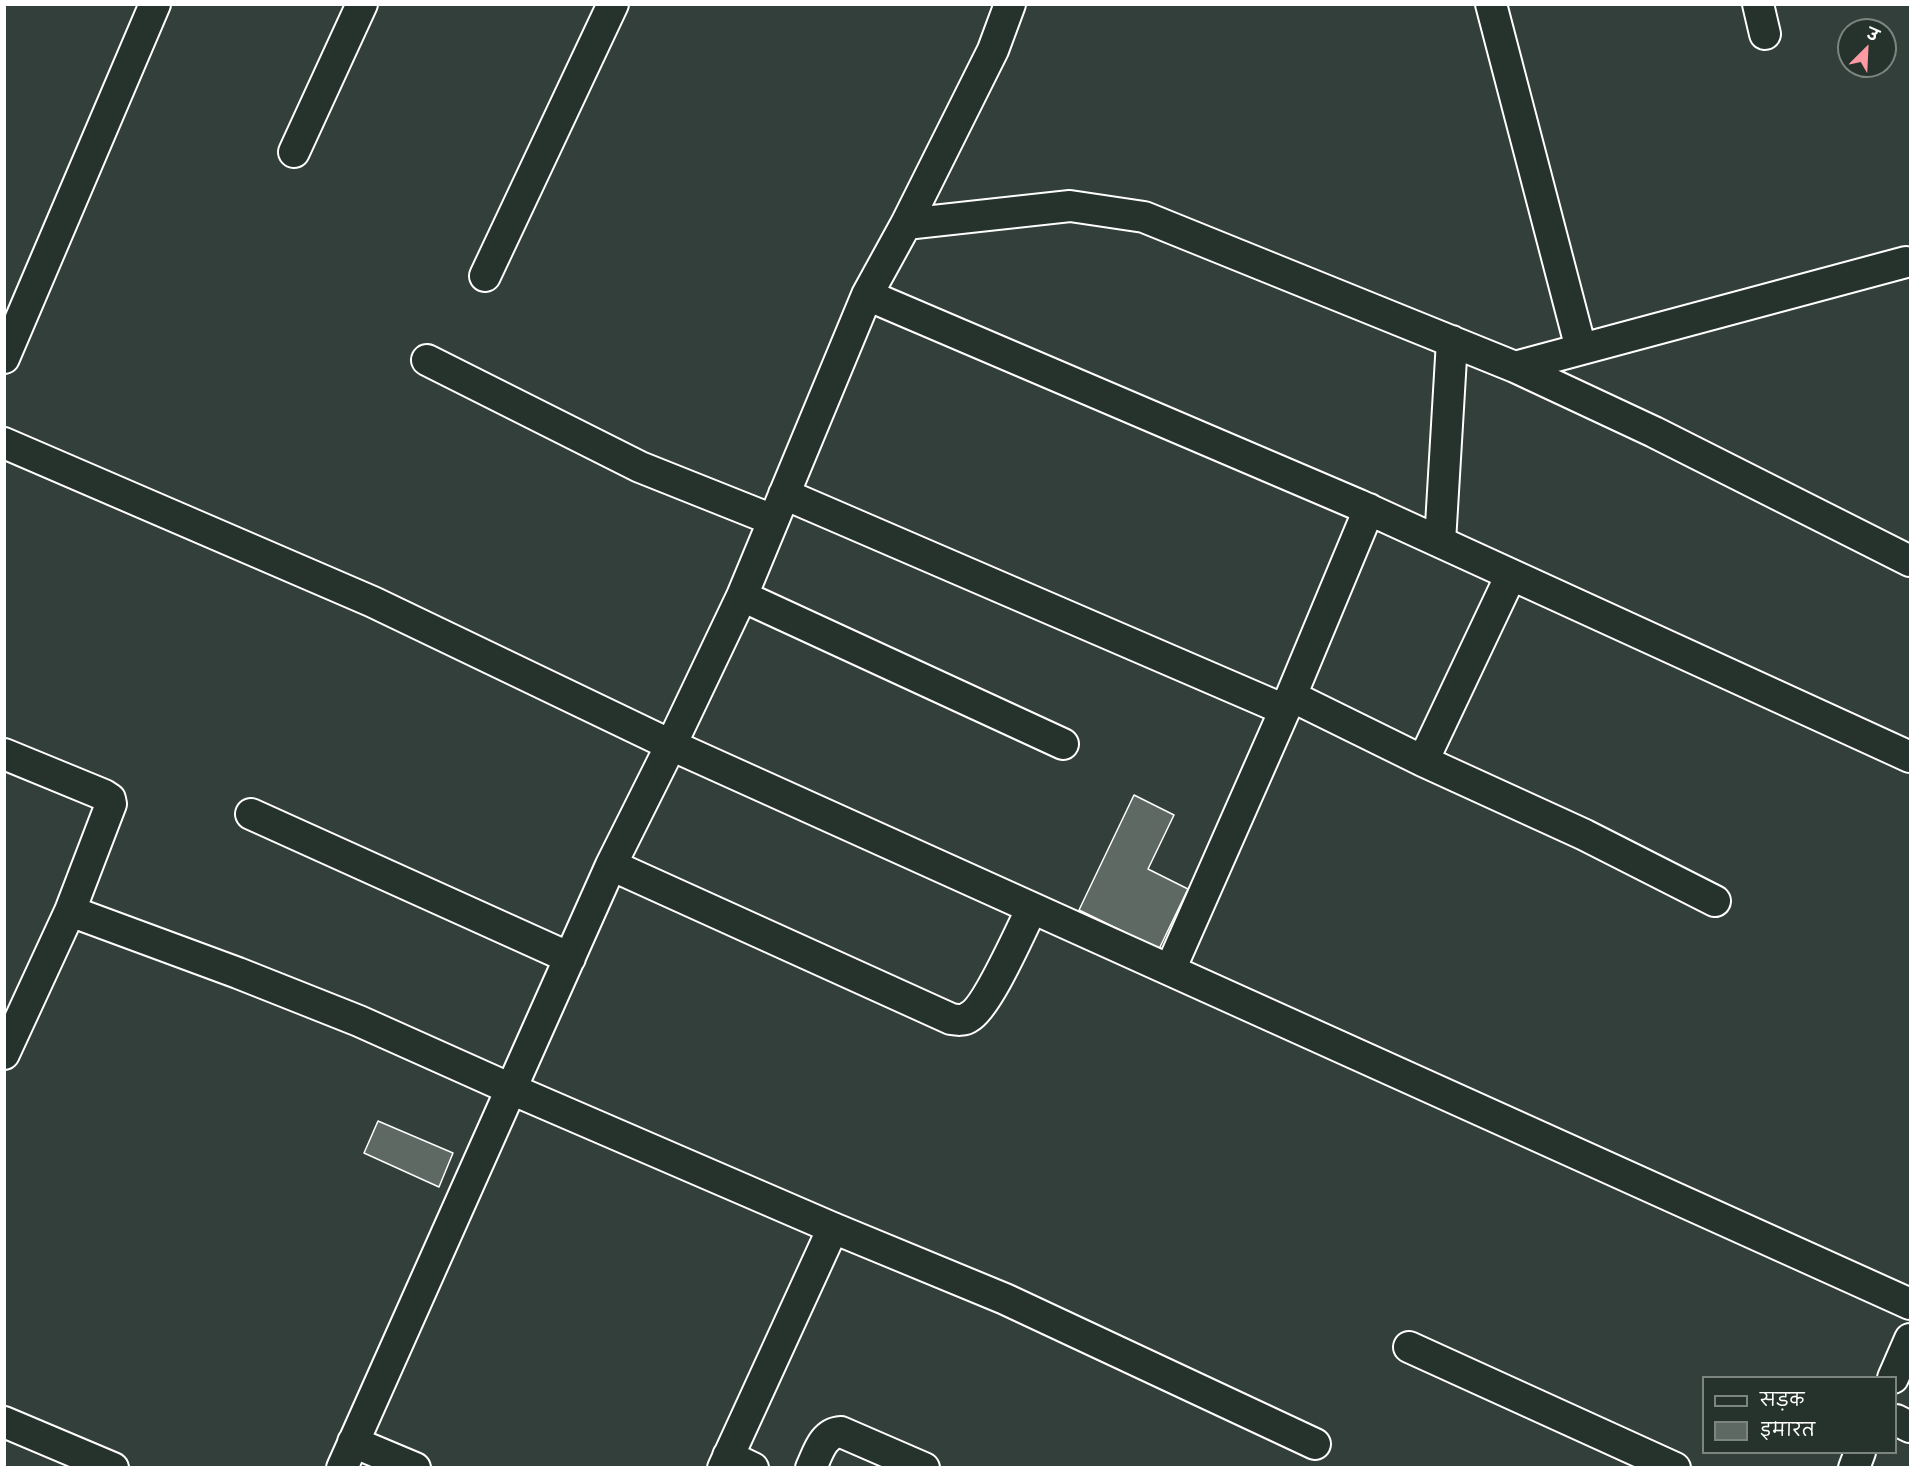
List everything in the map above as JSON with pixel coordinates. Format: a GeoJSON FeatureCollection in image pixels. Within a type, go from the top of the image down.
{"type":"FeatureCollection","features":[{"type":"Feature","properties":{"kind":"street"},"geometry":{"type":"LineString","coordinates":[[4,358],[155,4]]}},
{"type":"Feature","properties":{"kind":"street"},"geometry":{"type":"LineString","coordinates":[[294,152],[362,4]]}},
{"type":"Feature","properties":{"kind":"street"},"geometry":{"type":"LineString","coordinates":[[485,276],[613,4]]}},
{"type":"Feature","properties":{"kind":"street"},"geometry":{"type":"LineString","coordinates":[[416,1467],[347,1455],[611,865],[742,596],[867,295],[906,225],[993,50],[1010,4]]}},
{"type":"Feature","properties":{"kind":"street"},"geometry":{"type":"LineString","coordinates":[[1491,4],[1581,349]]}},
{"type":"Feature","properties":{"kind":"street"},"geometry":{"type":"LineString","coordinates":[[1758,4],[1766,34]]}},
{"type":"Feature","properties":{"kind":"street"},"geometry":{"type":"LineString","coordinates":[[906,225],[1070,206],[1144,217],[1515,367],[1654,432],[1911,561]]}},
{"type":"Feature","properties":{"kind":"street"},"geometry":{"type":"LineString","coordinates":[[1515,367],[1906,262]]}},
{"type":"Feature","properties":{"kind":"street"},"geometry":{"type":"LineString","coordinates":[[867,295],[1369,509],[1911,756]]}},
{"type":"Feature","properties":{"kind":"street"},"geometry":{"type":"LineString","coordinates":[[1440,542],[1452,341]]}},
{"type":"Feature","properties":{"kind":"street"},"geometry":{"type":"LineString","coordinates":[[428,360],[640,467],[778,507],[1288,703],[1423,760],[1585,835],[1715,901]]}},
{"type":"Feature","properties":{"kind":"street"},"geometry":{"type":"LineString","coordinates":[[4,443],[373,602],[671,745],[1911,1304]]}},
{"type":"Feature","properties":{"kind":"street"},"geometry":{"type":"LineString","coordinates":[[1170,970],[1288,703],[1369,509]]}},
{"type":"Feature","properties":{"kind":"street"},"geometry":{"type":"LineString","coordinates":[[1423,760],[1511,575]]}},
{"type":"Feature","properties":{"kind":"street"},"geometry":{"type":"LineString","coordinates":[[742,596],[1063,744]]}},
{"type":"Feature","properties":{"kind":"street"},"geometry":{"type":"LineString","coordinates":[[4,754],[104,795],[111,802],[70,911],[7,1040]]}},
{"type":"Feature","properties":{"kind":"street"},"geometry":{"type":"LineString","coordinates":[[251,814],[570,958]]}},
{"type":"Feature","properties":{"kind":"street"},"geometry":{"type":"LineString","coordinates":[[611,865],[951,1019],[969,1018],[984,1002],[1032,908]]}},
{"type":"Feature","properties":{"kind":"street"},"geometry":{"type":"LineString","coordinates":[[70,911],[238,973],[348,1017],[832,1228],[1005,1299],[1315,1444]]}},
{"type":"Feature","properties":{"kind":"street"},"geometry":{"type":"LineString","coordinates":[[735,1464],[832,1228]]}},
{"type":"Feature","properties":{"kind":"street"},"geometry":{"type":"LineString","coordinates":[[1893,1376],[1911,1339]]}},
{"type":"Feature","properties":{"kind":"street"},"geometry":{"type":"LineString","coordinates":[[1409,1347],[1675,1467]]}},
{"type":"Feature","properties":{"kind":"street"},"geometry":{"type":"LineString","coordinates":[[1897,1420],[1911,1427]]}},
{"type":"Feature","properties":{"kind":"street"},"geometry":{"type":"LineString","coordinates":[[4,1422],[113,1467]]}},
{"type":"Feature","properties":{"kind":"street"},"geometry":{"type":"LineString","coordinates":[[811,1467],[828,1436],[834,1432],[842,1432],[924,1467]]}},
{"type":"Feature","properties":{"kind":"building"},"geometry":{"type":"Polygon","coordinates":[[[1134,795],[1174,815],[1148,869],[1188,889],[1159,949],[1079,910],[1134,795]]]}},
{"type":"Feature","properties":{"kind":"building"},"geometry":{"type":"Polygon","coordinates":[[[378,1121],[453,1153],[439,1187],[364,1153],[378,1121]]]}}]}
